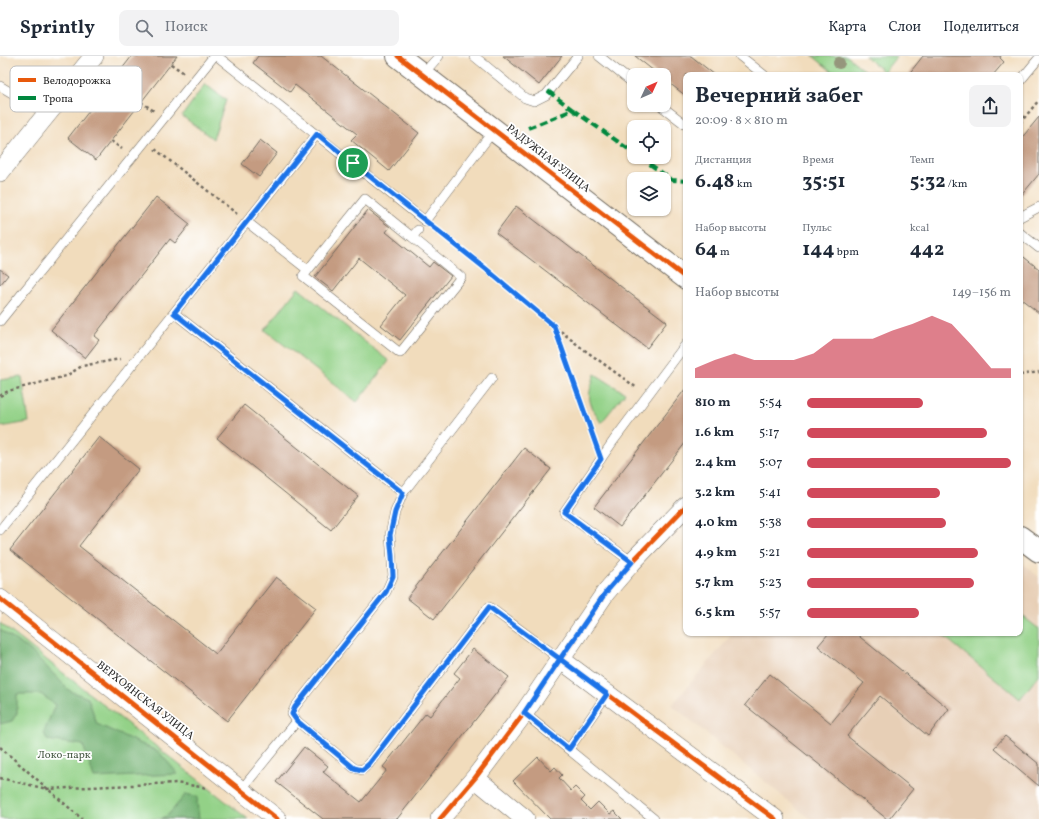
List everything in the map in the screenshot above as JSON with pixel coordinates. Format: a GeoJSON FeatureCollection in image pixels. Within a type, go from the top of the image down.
{"type":"FeatureCollection","features":[{"type":"Feature","properties":{"kind":"street"},"geometry":{"type":"LineString","coordinates":[[86,66],[94,56]]}},
{"type":"Feature","properties":{"kind":"street","name":"РАДУЖНАЯ УЛИЦА"},"geometry":{"type":"LineString","coordinates":[[398,56],[683,276]]}},
{"type":"Feature","properties":{"kind":"street"},"geometry":{"type":"LineString","coordinates":[[0,172],[47,114]]}},
{"type":"Feature","properties":{"kind":"street"},"geometry":{"type":"LineString","coordinates":[[440,819],[475,778],[524,713],[606,592],[632,562],[683,509]]}},
{"type":"Feature","properties":{"kind":"street"},"geometry":{"type":"LineString","coordinates":[[1023,538],[1039,551]]}},
{"type":"Feature","properties":{"kind":"street","name":"ВЕРХОЯНСКАЯ УЛИЦА"},"geometry":{"type":"LineString","coordinates":[[0,599],[277,819]]}},
{"type":"Feature","properties":{"kind":"street"},"geometry":{"type":"LineString","coordinates":[[560,659],[775,819]]}},
{"type":"Feature","properties":{"kind":"street"},"geometry":{"type":"LineString","coordinates":[[475,778],[525,819]]}},
{"type":"Feature","properties":{"kind":"lane"},"geometry":{"type":"LineString","coordinates":[[0,321],[215,56],[317,134],[425,221],[494,130]]}},
{"type":"Feature","properties":{"kind":"lane"},"geometry":{"type":"LineString","coordinates":[[422,75],[439,56]]}},
{"type":"Feature","properties":{"kind":"lane"},"geometry":{"type":"LineString","coordinates":[[474,56],[525,98],[534,101],[546,94],[578,56]]}},
{"type":"Feature","properties":{"kind":"lane"},"geometry":{"type":"LineString","coordinates":[[599,56],[627,78]]}},
{"type":"Feature","properties":{"kind":"lane"},"geometry":{"type":"LineString","coordinates":[[740,56],[760,72]]}},
{"type":"Feature","properties":{"kind":"lane"},"geometry":{"type":"LineString","coordinates":[[1023,77],[1039,58]]}},
{"type":"Feature","properties":{"kind":"lane"},"geometry":{"type":"LineString","coordinates":[[0,86],[10,92]]}},
{"type":"Feature","properties":{"kind":"lane"},"geometry":{"type":"LineString","coordinates":[[669,112],[683,124]]}},
{"type":"Feature","properties":{"kind":"lane"},"geometry":{"type":"LineString","coordinates":[[0,530],[317,134]]}},
{"type":"Feature","properties":{"kind":"lane"},"geometry":{"type":"LineString","coordinates":[[365,199],[415,233],[461,277],[400,353],[303,276],[308,270],[365,199]]}},
{"type":"Feature","properties":{"kind":"lane"},"geometry":{"type":"LineString","coordinates":[[1023,215],[1039,207]]}},
{"type":"Feature","properties":{"kind":"lane"},"geometry":{"type":"LineString","coordinates":[[247,222],[308,270]]}},
{"type":"Feature","properties":{"kind":"lane"},"geometry":{"type":"LineString","coordinates":[[1023,235],[1039,248]]}},
{"type":"Feature","properties":{"kind":"lane"},"geometry":{"type":"LineString","coordinates":[[174,313],[403,493]]}},
{"type":"Feature","properties":{"kind":"lane"},"geometry":{"type":"LineString","coordinates":[[632,562],[564,512],[683,348]]}},
{"type":"Feature","properties":{"kind":"lane"},"geometry":{"type":"LineString","coordinates":[[492,378],[403,493],[395,512],[390,535],[393,576],[386,592],[295,707],[292,714],[297,721],[354,768],[362,770],[369,764],[489,607],[560,659]]}},
{"type":"Feature","properties":{"kind":"lane"},"geometry":{"type":"LineString","coordinates":[[569,749],[607,694]]}},
{"type":"Feature","properties":{"kind":"lane"},"geometry":{"type":"LineString","coordinates":[[524,713],[654,819]]}},
{"type":"Feature","properties":{"kind":"lane"},"geometry":{"type":"LineString","coordinates":[[241,790],[297,721]]}},
{"type":"Feature","properties":{"kind":"path"},"geometry":{"type":"LineString","coordinates":[[1023,119],[1039,100]]}},
{"type":"Feature","properties":{"kind":"path"},"geometry":{"type":"LineString","coordinates":[[146,141],[247,222]]}},
{"type":"Feature","properties":{"kind":"path"},"geometry":{"type":"LineString","coordinates":[[425,221],[579,346],[647,396]]}},
{"type":"Feature","properties":{"kind":"path"},"geometry":{"type":"LineString","coordinates":[[554,326],[601,459]]}},
{"type":"Feature","properties":{"kind":"path"},"geometry":{"type":"LineString","coordinates":[[0,396],[8,391],[66,376],[82,366],[142,354]]}},
{"type":"Feature","properties":{"kind":"path"},"geometry":{"type":"LineString","coordinates":[[1023,375],[1039,372]]}},
{"type":"Feature","properties":{"kind":"path"},"geometry":{"type":"LineString","coordinates":[[0,748],[82,819]]}},
{"type":"Feature","properties":{"kind":"path"},"geometry":{"type":"LineString","coordinates":[[0,778],[47,789],[176,782],[214,790]]}},
{"type":"Feature","properties":{"kind":"shaded area"},"geometry":{"type":"Polygon","coordinates":[[[1023,564],[1039,577],[1039,819],[810,819],[672,705],[730,636],[1023,636],[1023,564]]]}},
{"type":"Feature","properties":{"kind":"green space"},"geometry":{"type":"Polygon","coordinates":[[[813,56],[847,56],[866,72],[832,72],[813,56]]]}},
{"type":"Feature","properties":{"kind":"green space"},"geometry":{"type":"Polygon","coordinates":[[[865,56],[897,56],[884,72],[865,56]]]}},
{"type":"Feature","properties":{"kind":"green space"},"geometry":{"type":"Polygon","coordinates":[[[205,84],[226,100],[213,139],[182,116],[205,84]]]}},
{"type":"Feature","properties":{"kind":"green space"},"geometry":{"type":"Polygon","coordinates":[[[298,288],[389,361],[357,402],[265,330],[298,288]]]}},
{"type":"Feature","properties":{"kind":"green space"},"geometry":{"type":"Polygon","coordinates":[[[595,374],[625,393],[601,423],[590,400],[590,389],[595,374]]]}},
{"type":"Feature","properties":{"kind":"green space"},"geometry":{"type":"Polygon","coordinates":[[[22,377],[29,422],[0,427],[0,380],[22,377]]]}},
{"type":"Feature","properties":{"kind":"green space"},"geometry":{"type":"Polygon","coordinates":[[[1023,616],[1039,629],[1039,675],[1020,699],[944,636],[1023,636],[1023,616]]]}},
{"type":"Feature","properties":{"kind":"green space","name":"Локо-парк"},"geometry":{"type":"Polygon","coordinates":[[[0,623],[248,819],[0,819],[0,623]]]}},
{"type":"Feature","properties":{"kind":"green space"},"geometry":{"type":"Polygon","coordinates":[[[0,630],[31,651],[70,691],[88,698],[97,724],[159,752],[178,774],[94,778],[83,745],[47,740],[44,732],[55,705],[41,694],[17,694],[17,713],[12,721],[0,724],[0,630]]]}},
{"type":"Feature","properties":{"kind":"green space"},"geometry":{"type":"Polygon","coordinates":[[[186,794],[198,797],[197,802],[199,819],[161,819],[169,814],[186,794]]]}},
{"type":"Feature","properties":{"kind":"building"},"geometry":{"type":"Polygon","coordinates":[[[132,56],[177,56],[142,101],[142,66],[124,66],[132,56]]]}},
{"type":"Feature","properties":{"kind":"building"},"geometry":{"type":"Polygon","coordinates":[[[258,56],[321,56],[419,133],[389,171],[351,140],[357,134],[295,85],[290,92],[253,63],[258,56]]]}},
{"type":"Feature","properties":{"kind":"building"},"geometry":{"type":"Polygon","coordinates":[[[503,56],[562,56],[539,85],[503,56]]]}},
{"type":"Feature","properties":{"kind":"building"},"geometry":{"type":"Polygon","coordinates":[[[635,56],[691,56],[711,72],[683,72],[683,94],[671,84],[671,68],[650,68],[635,56]]]}},
{"type":"Feature","properties":{"kind":"building"},"geometry":{"type":"Polygon","coordinates":[[[923,56],[1001,56],[1000,58],[1004,62],[996,72],[910,72],[923,56]]]}},
{"type":"Feature","properties":{"kind":"building"},"geometry":{"type":"Polygon","coordinates":[[[88,112],[133,112],[96,160],[68,138],[88,112]]]}},
{"type":"Feature","properties":{"kind":"building"},"geometry":{"type":"Polygon","coordinates":[[[1039,117],[1039,174],[1023,193],[1023,136],[1039,117]]]}},
{"type":"Feature","properties":{"kind":"building"},"geometry":{"type":"Polygon","coordinates":[[[260,140],[277,153],[259,177],[242,164],[260,140]]]}},
{"type":"Feature","properties":{"kind":"building"},"geometry":{"type":"Polygon","coordinates":[[[156,197],[190,224],[175,243],[170,239],[94,336],[99,340],[85,358],[51,330],[156,197]]]}},
{"type":"Feature","properties":{"kind":"building"},"geometry":{"type":"Polygon","coordinates":[[[516,206],[667,322],[647,348],[496,233],[516,206]]]}},
{"type":"Feature","properties":{"kind":"building"},"geometry":{"type":"Polygon","coordinates":[[[368,210],[390,227],[386,232],[429,267],[433,262],[451,276],[400,340],[381,325],[405,295],[359,258],[333,291],[315,277],[368,210]]]}},
{"type":"Feature","properties":{"kind":"building"},"geometry":{"type":"Polygon","coordinates":[[[1023,256],[1039,269],[1039,313],[1023,300],[1023,256]]]}},
{"type":"Feature","properties":{"kind":"building"},"geometry":{"type":"Polygon","coordinates":[[[0,269],[8,275],[0,285],[0,269]]]}},
{"type":"Feature","properties":{"kind":"building"},"geometry":{"type":"Polygon","coordinates":[[[683,392],[683,446],[620,527],[594,507],[683,392]]]}},
{"type":"Feature","properties":{"kind":"building"},"geometry":{"type":"Polygon","coordinates":[[[244,405],[358,496],[331,530],[217,438],[244,405]]]}},
{"type":"Feature","properties":{"kind":"building"},"geometry":{"type":"Polygon","coordinates":[[[99,437],[139,469],[79,546],[216,654],[276,577],[316,608],[227,721],[10,550],[99,437]]]}},
{"type":"Feature","properties":{"kind":"building"},"geometry":{"type":"Polygon","coordinates":[[[524,448],[551,469],[434,619],[407,598],[524,448]]]}},
{"type":"Feature","properties":{"kind":"building"},"geometry":{"type":"Polygon","coordinates":[[[826,636],[859,636],[949,709],[928,736],[880,696],[847,736],[913,789],[889,819],[887,819],[745,705],[770,674],[831,723],[864,683],[818,646],[826,636]]]}},
{"type":"Feature","properties":{"kind":"building"},"geometry":{"type":"Polygon","coordinates":[[[473,649],[509,677],[397,819],[323,819],[276,782],[304,747],[328,766],[323,772],[361,802],[387,770],[383,767],[426,713],[430,716],[460,678],[454,673],[473,649]]]}},
{"type":"Feature","properties":{"kind":"building"},"geometry":{"type":"Polygon","coordinates":[[[1005,736],[1039,764],[1039,786],[994,748],[1005,736]]]}},
{"type":"Feature","properties":{"kind":"building"},"geometry":{"type":"Polygon","coordinates":[[[538,757],[551,771],[555,767],[562,775],[559,778],[571,791],[575,787],[585,797],[581,801],[590,810],[598,802],[610,814],[614,811],[622,819],[550,819],[513,781],[538,757]]]}},
{"type":"Feature","properties":{"kind":"marked path"},"geometry":{"type":"LineString","coordinates":[[548,91],[573,110]]}},
{"type":"Feature","properties":{"kind":"marked path"},"geometry":{"type":"LineString","coordinates":[[528,128],[573,110],[627,148]]}},
{"type":"Feature","properties":{"kind":"marked path"},"geometry":{"type":"LineString","coordinates":[[650,164],[672,180],[683,181]]}},
{"type":"Feature","properties":{"kind":"cycle path"},"geometry":{"type":"LineString","coordinates":[[398,56],[683,276]]}},
{"type":"Feature","properties":{"kind":"cycle path"},"geometry":{"type":"LineString","coordinates":[[440,819],[475,778],[524,713],[606,592],[632,562],[683,509]]}},
{"type":"Feature","properties":{"kind":"cycle path"},"geometry":{"type":"LineString","coordinates":[[0,599],[277,819]]}},
{"type":"Feature","properties":{"kind":"cycle path"},"geometry":{"type":"LineString","coordinates":[[560,659],[775,819]]}},
{"type":"Feature","properties":{"kind":"route"},"geometry":{"type":"LineString","coordinates":[[353,163],[317,134],[174,313],[403,493],[395,512],[390,535],[393,576],[386,592],[295,707],[292,714],[297,721],[354,768],[362,770],[369,764],[489,607],[560,659],[524,713],[569,749],[607,694],[560,659],[606,592],[632,562],[564,512],[601,459],[554,326],[486,269],[353,163]]}}]}
